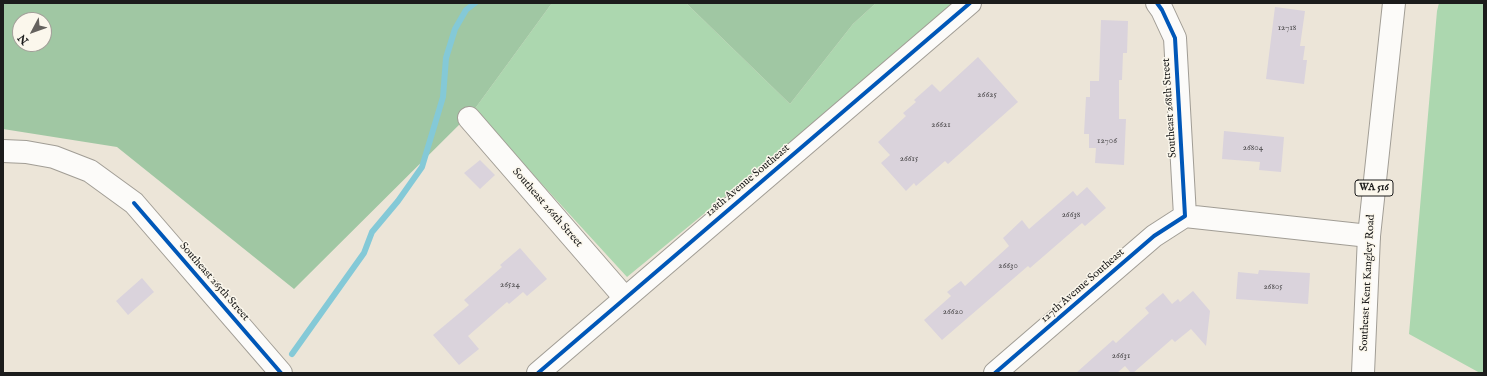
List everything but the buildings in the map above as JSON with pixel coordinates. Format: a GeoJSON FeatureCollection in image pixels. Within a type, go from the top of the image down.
{"type":"FeatureCollection","features":[{"type":"Feature","properties":{"kind":"street","name":"128th Avenue Southeast"},"geometry":{"type":"LineString","coordinates":[[538,373],[970,3]]}},
{"type":"Feature","properties":{"kind":"street","name":"Southeast 268th Street"},"geometry":{"type":"LineString","coordinates":[[1157,3],[1162,10],[1174,38],[1185,216]]}},
{"type":"Feature","properties":{"kind":"street","name":"Southeast Kent Kangley Road"},"geometry":{"type":"LineString","coordinates":[[1364,373],[1369,236],[1394,3]]}},
{"type":"Feature","properties":{"kind":"street","name":"Southeast 266th Street"},"geometry":{"type":"LineString","coordinates":[[469,118],[625,298]]}},
{"type":"Feature","properties":{"kind":"street","name":"Southeast 265th Street"},"geometry":{"type":"LineString","coordinates":[[3,151],[26,152],[54,157],[90,171],[134,203],[281,373]]}},
{"type":"Feature","properties":{"kind":"street"},"geometry":{"type":"LineString","coordinates":[[1185,216],[1369,236]]}},
{"type":"Feature","properties":{"kind":"street","name":"127th Avenue Southeast"},"geometry":{"type":"LineString","coordinates":[[995,373],[1154,236],[1185,216]]}},
{"type":"Feature","properties":{"kind":"green space"},"geometry":{"type":"Polygon","coordinates":[[[3,3],[552,3],[474,110],[294,289],[117,147],[3,129],[3,3]]]}},
{"type":"Feature","properties":{"kind":"green space"},"geometry":{"type":"Polygon","coordinates":[[[552,3],[686,3],[790,104],[853,24],[876,3],[953,3],[812,125],[627,277],[474,110],[552,3]]]}},
{"type":"Feature","properties":{"kind":"green space"},"geometry":{"type":"Polygon","coordinates":[[[686,3],[876,3],[853,24],[790,104],[686,3]]]}},
{"type":"Feature","properties":{"kind":"green space"},"geometry":{"type":"Polygon","coordinates":[[[1439,3],[1484,3],[1484,373],[1480,373],[1409,334],[1437,11],[1439,3]]]}},
{"type":"Feature","properties":{"kind":"waterway"},"geometry":{"type":"LineString","coordinates":[[292,354],[364,253],[372,232],[398,201],[422,167],[443,97],[446,58],[455,29],[466,10],[475,3]]}},
{"type":"Feature","properties":{"kind":"cycle path"},"geometry":{"type":"LineString","coordinates":[[538,373],[970,3]]}},
{"type":"Feature","properties":{"kind":"cycle path"},"geometry":{"type":"LineString","coordinates":[[995,373],[1154,236],[1185,216],[1175,38],[1162,10],[1157,3]]}},
{"type":"Feature","properties":{"kind":"cycle path"},"geometry":{"type":"LineString","coordinates":[[134,203],[281,373]]}}]}
